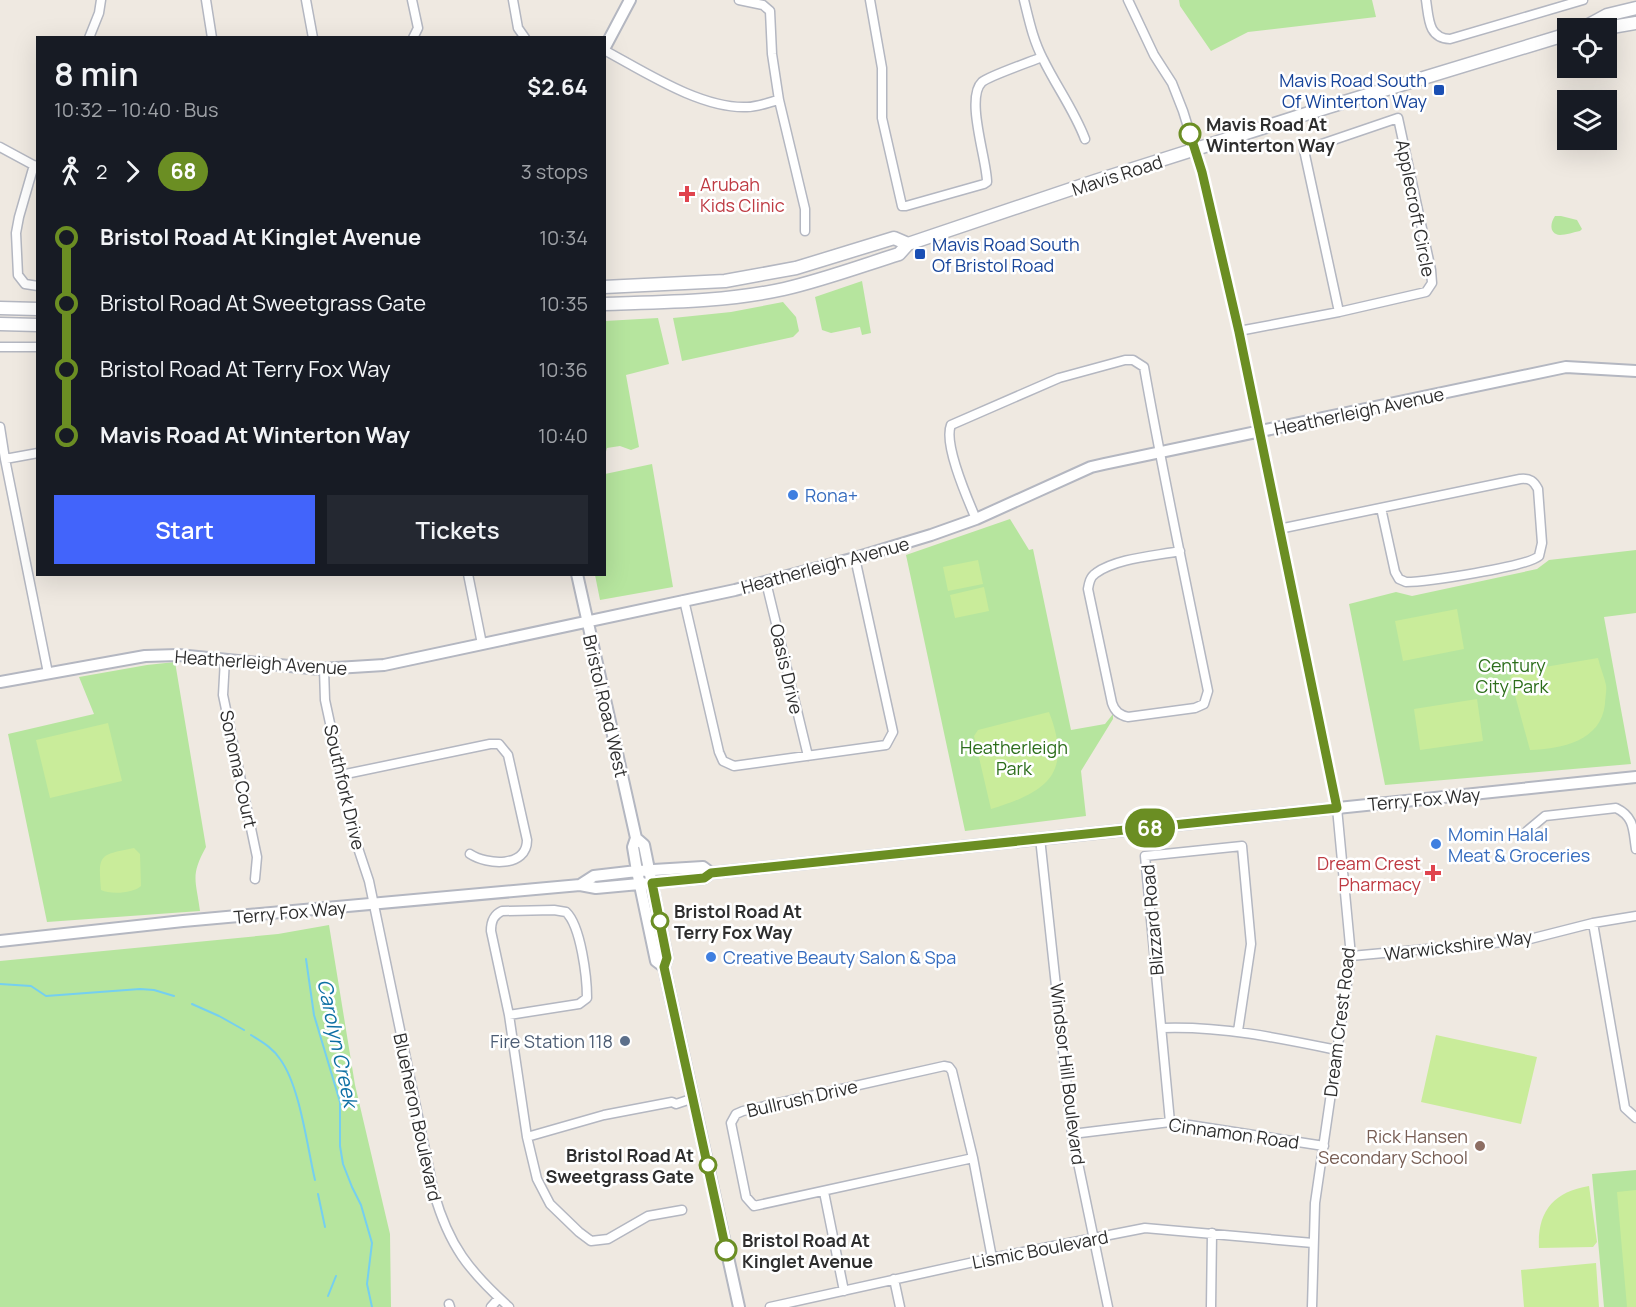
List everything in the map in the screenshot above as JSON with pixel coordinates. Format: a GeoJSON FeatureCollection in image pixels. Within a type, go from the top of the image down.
{"type":"FeatureCollection","features":[{"type":"Feature","properties":{"kind":"main road"},"geometry":{"type":"LineString","coordinates":[[1601,18],[1636,8]]}},
{"type":"Feature","properties":{"kind":"main road"},"geometry":{"type":"LineString","coordinates":[[1617,26],[1636,23]]}},
{"type":"Feature","properties":{"kind":"main road","name":"Mavis Road"},"geometry":{"type":"LineString","coordinates":[[606,304],[722,298],[784,289],[899,254],[908,244],[1095,181],[1557,37]]}},
{"type":"Feature","properties":{"kind":"main road","name":"Mavis Road"},"geometry":{"type":"LineString","coordinates":[[606,287],[725,280],[796,268],[894,238],[908,244]]}},
{"type":"Feature","properties":{"kind":"main road"},"geometry":{"type":"LineString","coordinates":[[0,308],[36,309]]}},
{"type":"Feature","properties":{"kind":"main road"},"geometry":{"type":"LineString","coordinates":[[0,324],[36,325]]}},
{"type":"Feature","properties":{"kind":"street"},"geometry":{"type":"LineString","coordinates":[[90,36],[99,14],[101,0]]}},
{"type":"Feature","properties":{"kind":"street"},"geometry":{"type":"LineString","coordinates":[[206,0],[212,36]]}},
{"type":"Feature","properties":{"kind":"street"},"geometry":{"type":"LineString","coordinates":[[306,0],[313,36]]}},
{"type":"Feature","properties":{"kind":"street"},"geometry":{"type":"LineString","coordinates":[[412,0],[418,28],[414,36]]}},
{"type":"Feature","properties":{"kind":"street"},"geometry":{"type":"LineString","coordinates":[[513,0],[518,28],[524,36]]}},
{"type":"Feature","properties":{"kind":"street"},"geometry":{"type":"LineString","coordinates":[[606,46],[630,0]]}},
{"type":"Feature","properties":{"kind":"street"},"geometry":{"type":"LineString","coordinates":[[739,0],[763,5],[770,11],[772,54],[779,100],[805,209],[805,231]]}},
{"type":"Feature","properties":{"kind":"street"},"geometry":{"type":"LineString","coordinates":[[870,0],[882,68],[882,118],[902,206],[987,182],[977,127],[978,89],[985,80],[1042,57]]}},
{"type":"Feature","properties":{"kind":"street"},"geometry":{"type":"LineString","coordinates":[[1024,0],[1030,27],[1042,57],[1078,121],[1085,139]]}},
{"type":"Feature","properties":{"kind":"street","name":"Dream Crest Road"},"geometry":{"type":"LineString","coordinates":[[1128,0],[1154,55],[1172,83],[1196,150],[1239,332],[1337,808],[1351,956],[1317,1186],[1312,1307]]}},
{"type":"Feature","properties":{"kind":"street"},"geometry":{"type":"LineString","coordinates":[[1426,0],[1434,34],[1441,39],[1450,39],[1583,0]]}},
{"type":"Feature","properties":{"kind":"street"},"geometry":{"type":"LineString","coordinates":[[606,51],[679,90],[718,103],[750,108],[779,100]]}},
{"type":"Feature","properties":{"kind":"street","name":"Applecroft Circle"},"geometry":{"type":"LineString","coordinates":[[1239,332],[1339,312],[1426,292],[1432,283],[1431,270],[1398,118],[1304,150],[1339,312]]}},
{"type":"Feature","properties":{"kind":"street"},"geometry":{"type":"LineString","coordinates":[[0,147],[36,166],[16,233],[20,278],[25,284],[36,286]]}},
{"type":"Feature","properties":{"kind":"street"},"geometry":{"type":"LineString","coordinates":[[0,347],[36,347]]}},
{"type":"Feature","properties":{"kind":"street"},"geometry":{"type":"LineString","coordinates":[[976,519],[960,482],[948,435],[951,425],[1059,378],[1125,360],[1133,360],[1144,367],[1159,452],[1180,550],[1209,691],[1204,704],[1195,708],[1128,717],[1114,709],[1112,703],[1088,589],[1089,581],[1095,573],[1117,564],[1180,550]]}},
{"type":"Feature","properties":{"kind":"street","name":"Heatherleigh Avenue"},"geometry":{"type":"LineString","coordinates":[[0,682],[145,656],[178,655],[324,669],[384,664],[766,582],[855,558],[931,536],[976,519],[1091,467],[1566,367],[1636,371]]}},
{"type":"Feature","properties":{"kind":"street"},"geometry":{"type":"LineString","coordinates":[[0,427],[48,673]]}},
{"type":"Feature","properties":{"kind":"street"},"geometry":{"type":"LineString","coordinates":[[5,459],[36,453]]}},
{"type":"Feature","properties":{"kind":"street"},"geometry":{"type":"LineString","coordinates":[[1280,530],[1381,508],[1527,478],[1539,489],[1542,547],[1539,556],[1531,561],[1481,572],[1406,582],[1399,579],[1395,572],[1381,508]]}},
{"type":"Feature","properties":{"kind":"street"},"geometry":{"type":"LineString","coordinates":[[684,600],[723,761],[734,766],[886,745],[892,737],[890,718],[855,558]]}},
{"type":"Feature","properties":{"kind":"street"},"geometry":{"type":"LineString","coordinates":[[27,566],[36,564]]}},
{"type":"Feature","properties":{"kind":"street"},"geometry":{"type":"LineString","coordinates":[[468,576],[482,644]]}},
{"type":"Feature","properties":{"kind":"street","name":"Bristol Road West"},"geometry":{"type":"LineString","coordinates":[[577,576],[636,838],[633,847],[639,884],[656,961],[664,967]]}},
{"type":"Feature","properties":{"kind":"street","name":"Oasis Drive"},"geometry":{"type":"LineString","coordinates":[[766,582],[808,756]]}},
{"type":"Feature","properties":{"kind":"street","name":"Sonoma Court"},"geometry":{"type":"LineString","coordinates":[[225,659],[223,695],[257,857],[255,879]]}},
{"type":"Feature","properties":{"kind":"street","name":"Southfork Drive"},"geometry":{"type":"LineString","coordinates":[[324,669],[325,700],[355,839],[369,881],[373,904]]}},
{"type":"Feature","properties":{"kind":"street"},"geometry":{"type":"LineString","coordinates":[[341,775],[499,744],[508,755],[527,840],[526,848],[515,860],[490,862],[470,854]]}},
{"type":"Feature","properties":{"kind":"street","name":"Terry Fox Way"},"geometry":{"type":"LineString","coordinates":[[0,941],[580,885],[596,888],[704,878],[711,873],[1636,777]]}},
{"type":"Feature","properties":{"kind":"street"},"geometry":{"type":"LineString","coordinates":[[1527,831],[1545,816],[1616,808],[1625,812],[1631,821],[1636,849]]}},
{"type":"Feature","properties":{"kind":"street","name":"Bristol Road West"},"geometry":{"type":"LineString","coordinates":[[636,838],[644,845],[667,958],[664,967],[738,1307]]}},
{"type":"Feature","properties":{"kind":"street","name":"Windsor Hill Boulevard"},"geometry":{"type":"LineString","coordinates":[[1040,838],[1072,1134],[1108,1307]]}},
{"type":"Feature","properties":{"kind":"street","name":"Blizzard Road"},"geometry":{"type":"LineString","coordinates":[[1170,1122],[1145,856],[1242,846],[1251,944],[1238,1031]]}},
{"type":"Feature","properties":{"kind":"street","name":"Terry Fox Way"},"geometry":{"type":"LineString","coordinates":[[580,885],[594,876],[637,871],[703,867],[711,873]]}},
{"type":"Feature","properties":{"kind":"street","name":"Blueheron Boulevard"},"geometry":{"type":"LineString","coordinates":[[373,904],[434,1193],[442,1221],[458,1254],[479,1279],[509,1307]]}},
{"type":"Feature","properties":{"kind":"street"},"geometry":{"type":"LineString","coordinates":[[508,1015],[579,1004],[587,998],[587,984],[575,925],[566,912],[554,910],[502,911],[494,918],[491,931],[508,1015],[527,1137],[537,1179],[550,1204],[591,1241],[608,1239],[648,1216],[682,1210]]}},
{"type":"Feature","properties":{"kind":"street","name":"Warwickshire Way"},"geometry":{"type":"LineString","coordinates":[[1351,956],[1526,940],[1593,923],[1636,916]]}},
{"type":"Feature","properties":{"kind":"street"},"geometry":{"type":"LineString","coordinates":[[1593,923],[1625,1108],[1636,1118]]}},
{"type":"Feature","properties":{"kind":"street"},"geometry":{"type":"LineString","coordinates":[[1162,1029],[1195,1027],[1238,1031],[1337,1050]]}},
{"type":"Feature","properties":{"kind":"street","name":"Bullrush Drive"},"geometry":{"type":"LineString","coordinates":[[973,1158],[754,1206],[746,1197],[731,1123],[736,1114],[743,1111],[944,1066],[949,1067],[952,1071],[973,1158],[992,1258]]}},
{"type":"Feature","properties":{"kind":"street"},"geometry":{"type":"LineString","coordinates":[[527,1137],[604,1115],[672,1102],[676,1104],[694,1098]]}},
{"type":"Feature","properties":{"kind":"street","name":"Cinnamon Road"},"geometry":{"type":"LineString","coordinates":[[1072,1134],[1170,1122],[1324,1146]]}},
{"type":"Feature","properties":{"kind":"street"},"geometry":{"type":"LineString","coordinates":[[824,1192],[844,1291]]}},
{"type":"Feature","properties":{"kind":"street","name":"Lismic Boulevard"},"geometry":{"type":"LineString","coordinates":[[770,1307],[992,1258],[1145,1228],[1313,1243]]}},
{"type":"Feature","properties":{"kind":"street"},"geometry":{"type":"LineString","coordinates":[[1210,1307],[1212,1233]]}},
{"type":"Feature","properties":{"kind":"street"},"geometry":{"type":"LineString","coordinates":[[894,1279],[900,1307]]}},
{"type":"Feature","properties":{"kind":"street"},"geometry":{"type":"LineString","coordinates":[[491,1307],[499,1298]]}},
{"type":"Feature","properties":{"kind":"green space"},"geometry":{"type":"Polygon","coordinates":[[[1179,0],[1372,0],[1376,17],[1248,32],[1211,51],[1180,6],[1179,0]]]}},
{"type":"Feature","properties":{"kind":"green space"},"geometry":{"type":"Polygon","coordinates":[[[1555,216],[1577,220],[1582,229],[1567,234],[1556,234],[1552,230],[1555,216]]]}},
{"type":"Feature","properties":{"kind":"green space"},"geometry":{"type":"Polygon","coordinates":[[[862,281],[871,333],[862,335],[860,327],[831,333],[822,330],[815,297],[862,281]]]}},
{"type":"Feature","properties":{"kind":"green space"},"geometry":{"type":"Polygon","coordinates":[[[783,302],[796,317],[799,331],[793,337],[682,361],[673,318],[731,312],[783,302]]]}},
{"type":"Feature","properties":{"kind":"green space"},"geometry":{"type":"Polygon","coordinates":[[[658,318],[669,364],[626,375],[639,447],[631,450],[620,446],[607,448],[606,452],[606,321],[658,318]]]}},
{"type":"Feature","properties":{"kind":"green space"},"geometry":{"type":"Polygon","coordinates":[[[652,464],[673,587],[600,600],[595,576],[606,576],[606,474],[652,464]]]}},
{"type":"Feature","properties":{"kind":"green space","name":"Heatherleigh Park"},"geometry":{"type":"Polygon","coordinates":[[[1010,519],[1029,550],[1033,549],[1071,730],[1105,724],[1113,714],[1113,719],[1081,771],[1086,816],[965,831],[906,555],[1010,519]]]}},
{"type":"Feature","properties":{"kind":"green space","name":"Century City Park"},"geometry":{"type":"Polygon","coordinates":[[[1636,550],[1636,613],[1604,617],[1631,764],[1385,785],[1349,604],[1396,592],[1412,596],[1537,569],[1549,560],[1636,550]]]}},
{"type":"Feature","properties":{"kind":"green space"},"geometry":{"type":"Polygon","coordinates":[[[978,560],[983,584],[948,591],[943,567],[978,560]]]}},
{"type":"Feature","properties":{"kind":"green space"},"geometry":{"type":"Polygon","coordinates":[[[984,587],[989,611],[955,618],[950,595],[984,587]]]}},
{"type":"Feature","properties":{"kind":"green space"},"geometry":{"type":"Polygon","coordinates":[[[1457,609],[1464,649],[1403,661],[1395,621],[1457,609]]]}},
{"type":"Feature","properties":{"kind":"green space"},"geometry":{"type":"Polygon","coordinates":[[[1598,658],[1606,690],[1602,717],[1596,727],[1588,735],[1567,745],[1530,750],[1510,677],[1515,672],[1598,658]]]}},
{"type":"Feature","properties":{"kind":"green space"},"geometry":{"type":"Polygon","coordinates":[[[175,662],[206,847],[196,872],[200,911],[47,922],[8,734],[94,714],[79,677],[175,662]]]}},
{"type":"Feature","properties":{"kind":"green space"},"geometry":{"type":"Polygon","coordinates":[[[1477,699],[1483,741],[1420,750],[1414,709],[1477,699]]]}},
{"type":"Feature","properties":{"kind":"green space"},"geometry":{"type":"Polygon","coordinates":[[[1049,712],[1056,733],[1058,751],[1056,765],[1050,777],[1027,795],[991,809],[974,736],[978,730],[1049,712]]]}},
{"type":"Feature","properties":{"kind":"green space"},"geometry":{"type":"Polygon","coordinates":[[[108,723],[122,781],[50,798],[36,740],[108,723]]]}},
{"type":"Feature","properties":{"kind":"green space"},"geometry":{"type":"Polygon","coordinates":[[[134,848],[140,854],[141,886],[122,892],[101,890],[100,869],[103,858],[114,852],[134,848]]]}},
{"type":"Feature","properties":{"kind":"green space"},"geometry":{"type":"Polygon","coordinates":[[[329,925],[355,1085],[390,1234],[391,1307],[0,1307],[0,961],[278,934],[329,925]]]}},
{"type":"Feature","properties":{"kind":"green space"},"geometry":{"type":"Polygon","coordinates":[[[1436,1035],[1537,1057],[1521,1124],[1421,1102],[1436,1035]]]}},
{"type":"Feature","properties":{"kind":"green space"},"geometry":{"type":"Polygon","coordinates":[[[1636,1170],[1636,1307],[1604,1307],[1592,1174],[1636,1170]]]}},
{"type":"Feature","properties":{"kind":"green space"},"geometry":{"type":"Polygon","coordinates":[[[1589,1186],[1597,1242],[1593,1247],[1539,1248],[1541,1224],[1550,1206],[1566,1193],[1589,1186]]]}},
{"type":"Feature","properties":{"kind":"green space"},"geometry":{"type":"Polygon","coordinates":[[[1636,1190],[1636,1307],[1627,1307],[1617,1192],[1636,1190]]]}},
{"type":"Feature","properties":{"kind":"green space"},"geometry":{"type":"Polygon","coordinates":[[[1596,1263],[1599,1307],[1524,1307],[1521,1270],[1596,1263]]]}},
{"type":"Feature","properties":{"kind":"waterway","name":"Carolyn Creek"},"geometry":{"type":"LineString","coordinates":[[306,959],[314,1015],[340,1102],[340,1146],[343,1164],[361,1205],[372,1243],[367,1284],[372,1307]]}},
{"type":"Feature","properties":{"kind":"waterway","name":"Carolyn Creek"},"geometry":{"type":"LineString","coordinates":[[0,984],[31,986],[46,996],[140,989],[154,990],[174,996]]}},
{"type":"Feature","properties":{"kind":"waterway","name":"Carolyn Creek"},"geometry":{"type":"LineString","coordinates":[[192,1004],[244,1030]]}},
{"type":"Feature","properties":{"kind":"waterway","name":"Carolyn Creek"},"geometry":{"type":"LineString","coordinates":[[251,1035],[274,1052],[287,1071],[298,1100],[315,1180]]}},
{"type":"Feature","properties":{"kind":"waterway","name":"Carolyn Creek"},"geometry":{"type":"LineString","coordinates":[[318,1194],[325,1227]]}},
{"type":"Feature","properties":{"kind":"waterway","name":"Carolyn Creek"},"geometry":{"type":"LineString","coordinates":[[328,1296],[336,1276]]}},
{"type":"Feature","properties":{"kind":"bus line","name":"68"},"geometry":{"type":"LineString","coordinates":[[726,1250],[664,967],[667,958],[652,883],[704,878],[711,873],[1337,808],[1239,332],[1202,172],[1190,134]]}},
{"type":"Feature","properties":{"kind":"place","name":"Mavis Road South Of Winterton Way"},"geometry":{"type":"Point","coordinates":[1439,90]}},
{"type":"Feature","properties":{"kind":"place","name":"Mavis Road At Winterton Way"},"geometry":{"type":"Point","coordinates":[1190,134]}},
{"type":"Feature","properties":{"kind":"place","name":"Arubah Kids Clinic"},"geometry":{"type":"Point","coordinates":[687,194]}},
{"type":"Feature","properties":{"kind":"place","name":"Mavis Road South Of Bristol Road"},"geometry":{"type":"Point","coordinates":[920,254]}},
{"type":"Feature","properties":{"kind":"place","name":"Rona+"},"geometry":{"type":"Point","coordinates":[793,495]}},
{"type":"Feature","properties":{"kind":"place","name":"Momin Halal Meat & Groceries"},"geometry":{"type":"Point","coordinates":[1436,844]}},
{"type":"Feature","properties":{"kind":"place","name":"Dream Crest Pharmacy"},"geometry":{"type":"Point","coordinates":[1433,873]}},
{"type":"Feature","properties":{"kind":"place","name":"Bristol Road At Terry Fox Way"},"geometry":{"type":"Point","coordinates":[660,921]}},
{"type":"Feature","properties":{"kind":"place","name":"Creative Beauty Salon & Spa"},"geometry":{"type":"Point","coordinates":[711,957]}},
{"type":"Feature","properties":{"kind":"place","name":"Fire Station 118"},"geometry":{"type":"Point","coordinates":[625,1041]}},
{"type":"Feature","properties":{"kind":"place","name":"Rick Hansen Secondary School"},"geometry":{"type":"Point","coordinates":[1480,1146]}},
{"type":"Feature","properties":{"kind":"place","name":"Bristol Road At Sweetgrass Gate"},"geometry":{"type":"Point","coordinates":[708,1165]}},
{"type":"Feature","properties":{"kind":"place","name":"Bristol Road At Kinglet Avenue"},"geometry":{"type":"Point","coordinates":[726,1250]}}]}
